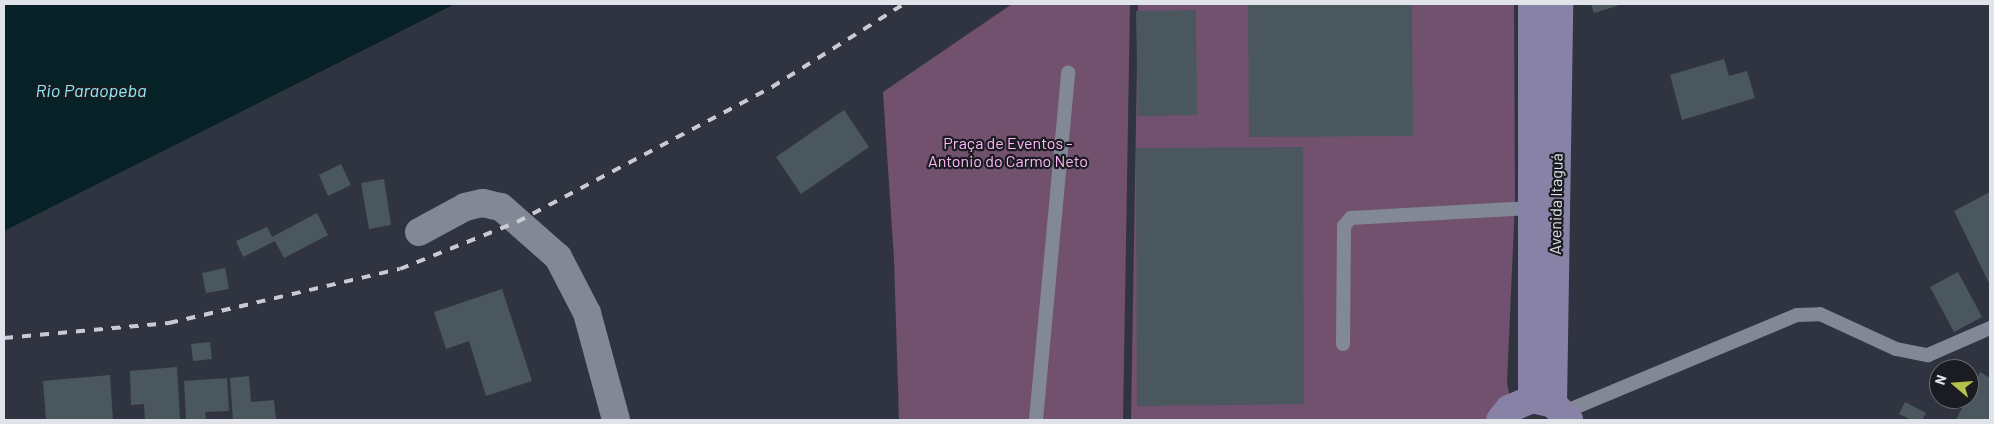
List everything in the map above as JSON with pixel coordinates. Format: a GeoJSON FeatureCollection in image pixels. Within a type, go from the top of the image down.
{"type":"FeatureCollection","features":[{"type":"Feature","properties":{"kind":"main road","name":"Avenida Itaguá"},"geometry":{"type":"LineString","coordinates":[[1532,4],[1532,208],[1554,409]]}},
{"type":"Feature","properties":{"kind":"main road","name":"Avenida Itaguá"},"geometry":{"type":"LineString","coordinates":[[1554,409],[1559,4]]}},
{"type":"Feature","properties":{"kind":"main road"},"geometry":{"type":"LineString","coordinates":[[1500,420],[1509,409],[1554,409]]}},
{"type":"Feature","properties":{"kind":"street"},"geometry":{"type":"LineString","coordinates":[[419,232],[465,207],[483,203],[501,206],[558,257],[588,313],[616,420]]}},
{"type":"Feature","properties":{"kind":"lane"},"geometry":{"type":"LineString","coordinates":[[1036,420],[1068,72]]}},
{"type":"Feature","properties":{"kind":"lane"},"geometry":{"type":"LineString","coordinates":[[1343,344],[1344,226],[1351,218],[1532,208]]}},
{"type":"Feature","properties":{"kind":"lane"},"geometry":{"type":"LineString","coordinates":[[1554,409],[1797,315],[1820,314],[1896,349],[1928,355],[1990,328]]}},
{"type":"Feature","properties":{"kind":"green space","name":"Praça de Eventos - Antonio do Carmo Neto"},"geometry":{"type":"Polygon","coordinates":[[[1012,4],[1130,4],[1123,420],[899,420],[894,260],[883,92],[1012,4]]]}},
{"type":"Feature","properties":{"kind":"green space"},"geometry":{"type":"Polygon","coordinates":[[[1138,4],[1514,4],[1515,202],[1507,383],[1510,398],[1493,410],[1485,420],[1131,420],[1138,4]]]}},
{"type":"Feature","properties":{"kind":"water","name":"Rio Paraopeba"},"geometry":{"type":"Polygon","coordinates":[[[4,4],[455,4],[4,231],[4,4]]]}},
{"type":"Feature","properties":{"kind":"building"},"geometry":{"type":"Polygon","coordinates":[[[1248,4],[1412,4],[1413,136],[1249,137],[1248,4]]]}},
{"type":"Feature","properties":{"kind":"building"},"geometry":{"type":"Polygon","coordinates":[[[1591,4],[1623,4],[1594,13],[1591,4]]]}},
{"type":"Feature","properties":{"kind":"building"},"geometry":{"type":"Polygon","coordinates":[[[1196,10],[1197,115],[1138,116],[1136,11],[1196,10]]]}},
{"type":"Feature","properties":{"kind":"building"},"geometry":{"type":"Polygon","coordinates":[[[1724,59],[1729,76],[1747,71],[1755,98],[1682,120],[1670,75],[1724,59]]]}},
{"type":"Feature","properties":{"kind":"building"},"geometry":{"type":"Polygon","coordinates":[[[844,110],[869,147],[801,194],[776,157],[844,110]]]}},
{"type":"Feature","properties":{"kind":"building"},"geometry":{"type":"Polygon","coordinates":[[[1303,147],[1304,404],[1137,406],[1136,148],[1303,147]]]}},
{"type":"Feature","properties":{"kind":"building"},"geometry":{"type":"Polygon","coordinates":[[[341,164],[351,185],[328,196],[319,175],[341,164]]]}},
{"type":"Feature","properties":{"kind":"building"},"geometry":{"type":"Polygon","coordinates":[[[384,179],[391,225],[369,229],[361,183],[384,179]]]}},
{"type":"Feature","properties":{"kind":"building"},"geometry":{"type":"Polygon","coordinates":[[[1990,192],[1990,285],[1954,211],[1990,192]]]}},
{"type":"Feature","properties":{"kind":"building"},"geometry":{"type":"Polygon","coordinates":[[[317,213],[328,235],[284,258],[275,241],[243,257],[236,241],[267,227],[272,237],[317,213]]]}},
{"type":"Feature","properties":{"kind":"building"},"geometry":{"type":"Polygon","coordinates":[[[225,268],[229,289],[206,293],[202,273],[225,268]]]}},
{"type":"Feature","properties":{"kind":"building"},"geometry":{"type":"Polygon","coordinates":[[[1958,272],[1982,317],[1954,332],[1930,287],[1958,272]]]}},
{"type":"Feature","properties":{"kind":"building"},"geometry":{"type":"Polygon","coordinates":[[[502,289],[532,381],[486,396],[469,341],[446,349],[434,312],[502,289]]]}},
{"type":"Feature","properties":{"kind":"building"},"geometry":{"type":"Polygon","coordinates":[[[210,342],[212,359],[193,361],[191,344],[210,342]]]}},
{"type":"Feature","properties":{"kind":"building"},"geometry":{"type":"Polygon","coordinates":[[[177,367],[180,420],[145,420],[144,404],[131,405],[130,371],[177,367]]]}},
{"type":"Feature","properties":{"kind":"building"},"geometry":{"type":"Polygon","coordinates":[[[1980,372],[1990,378],[1990,420],[1956,420],[1962,409],[1979,409],[1980,372]]]}},
{"type":"Feature","properties":{"kind":"building"},"geometry":{"type":"Polygon","coordinates":[[[110,375],[113,420],[46,420],[43,381],[110,375]]]}},
{"type":"Feature","properties":{"kind":"building"},"geometry":{"type":"Polygon","coordinates":[[[249,376],[251,402],[274,400],[276,420],[233,420],[230,378],[249,376]]]}},
{"type":"Feature","properties":{"kind":"building"},"geometry":{"type":"Polygon","coordinates":[[[227,378],[229,411],[205,412],[206,420],[186,420],[184,381],[227,378]]]}},
{"type":"Feature","properties":{"kind":"building"},"geometry":{"type":"Polygon","coordinates":[[[1905,402],[1926,413],[1922,420],[1912,420],[1899,414],[1905,402]]]}},
{"type":"Feature","properties":{"kind":"railway"},"geometry":{"type":"LineString","coordinates":[[4,338],[169,323],[400,269],[517,222],[772,87],[904,4]]}}]}
